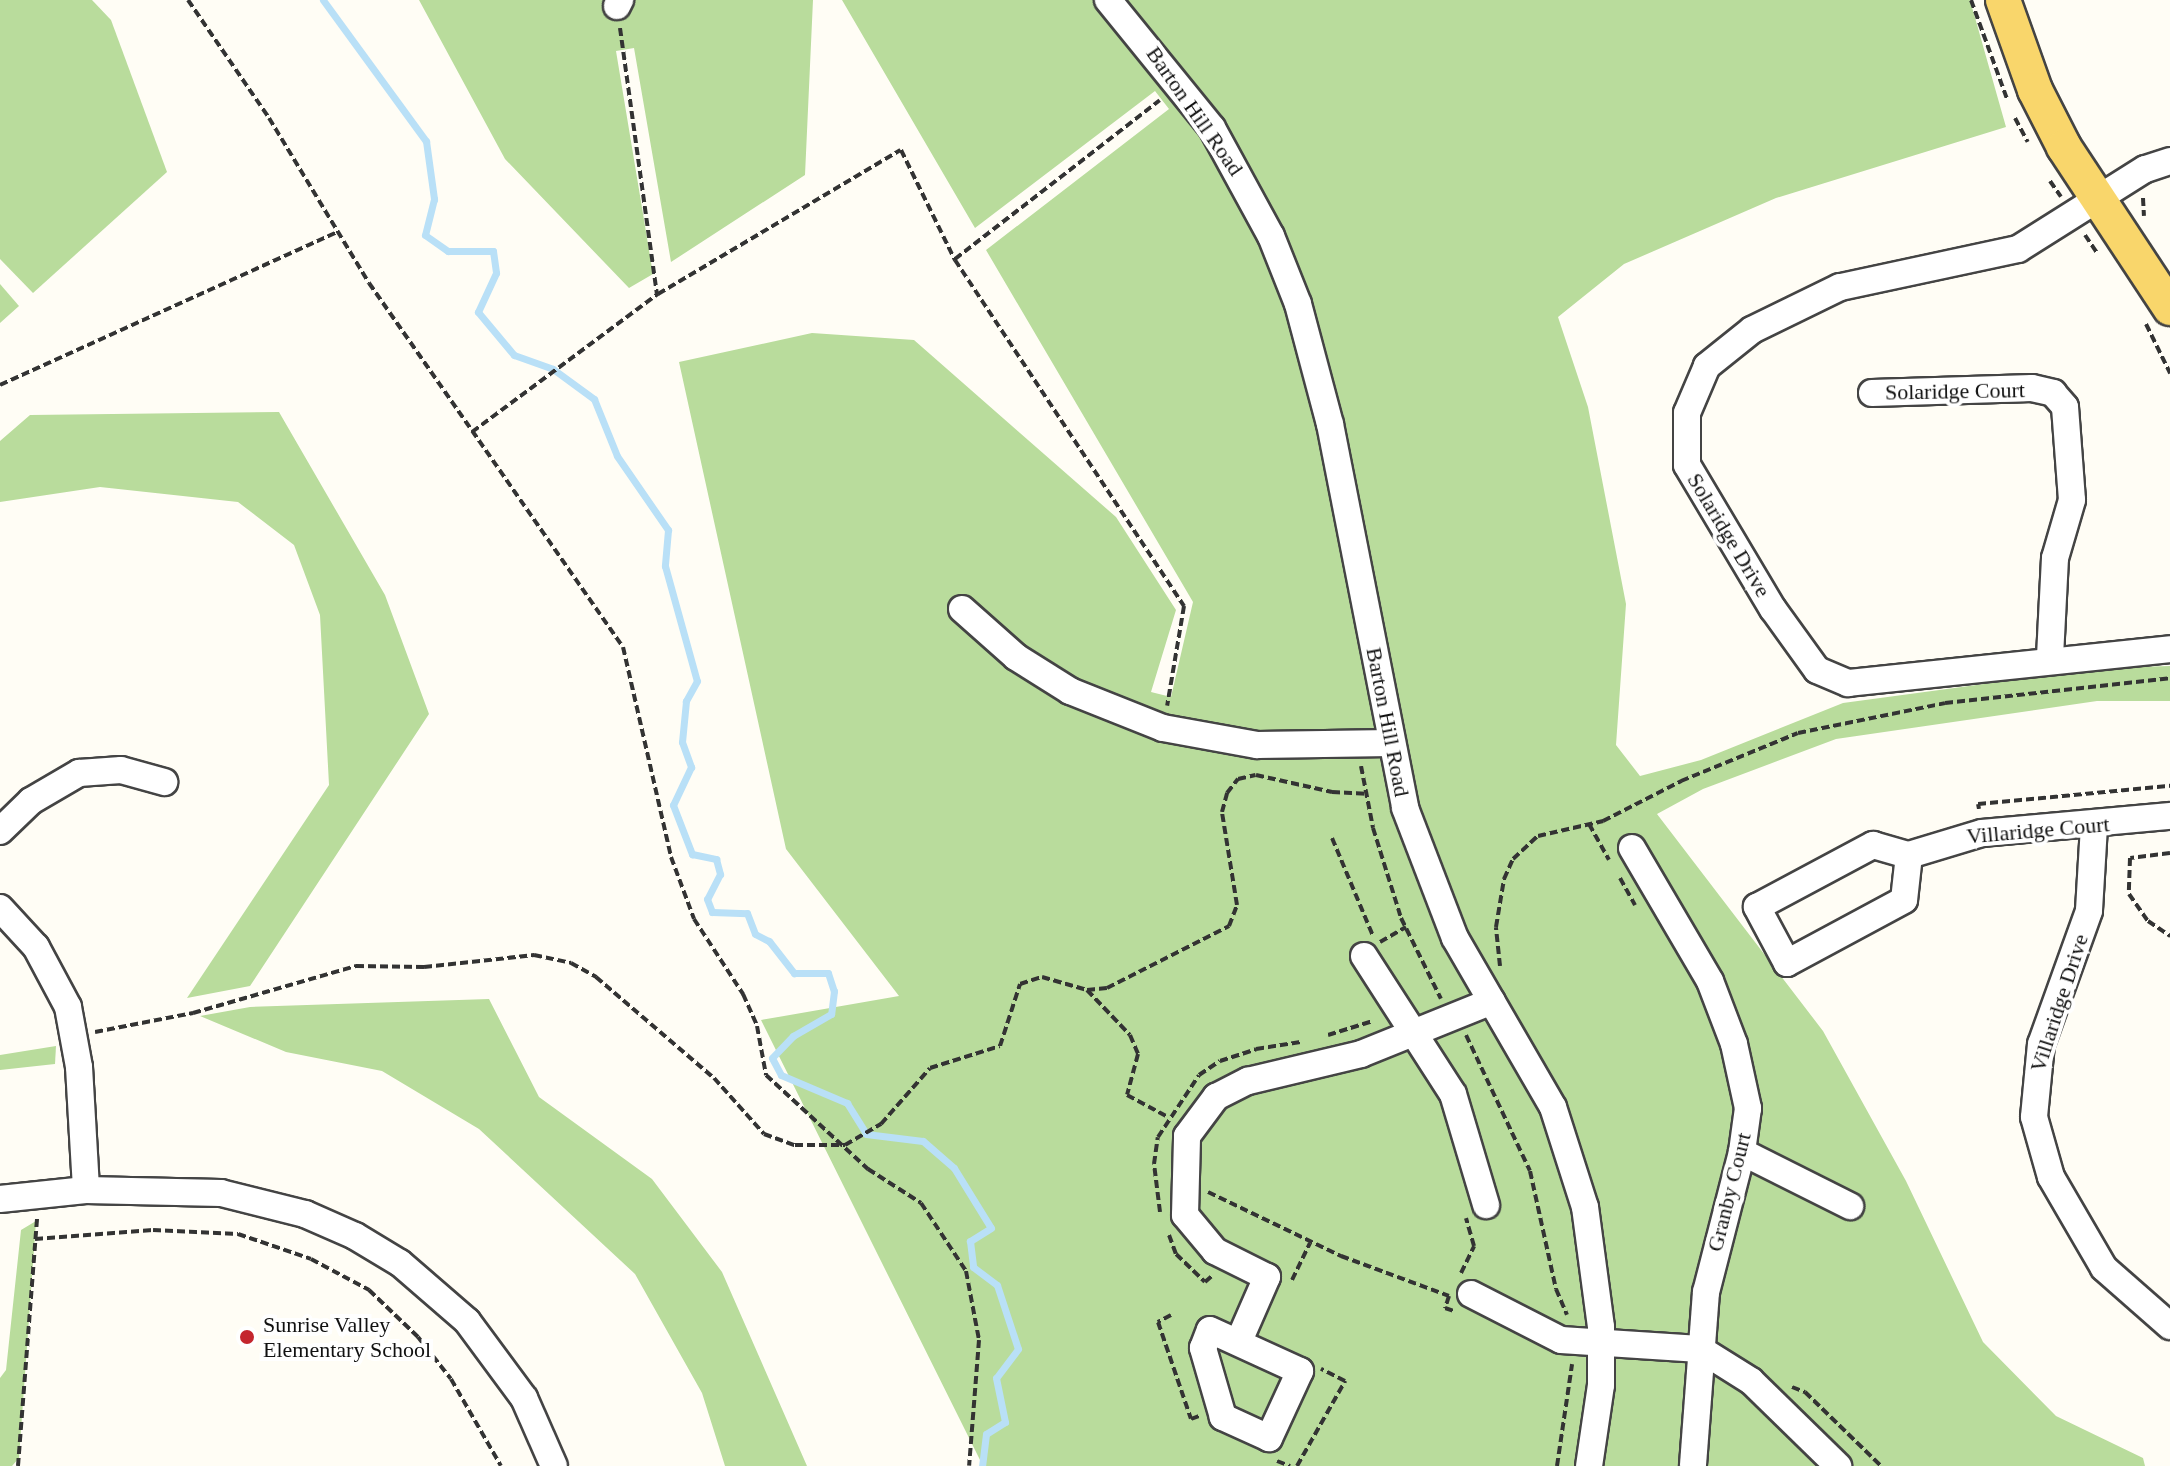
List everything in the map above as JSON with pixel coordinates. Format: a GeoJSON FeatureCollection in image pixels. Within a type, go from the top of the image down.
{"type":"FeatureCollection","features":[{"type":"Feature","properties":{"kind":"main road"},"geometry":{"type":"LineString","coordinates":[[2003,0],[2035,90],[2096,200],[2170,308]]}},
{"type":"Feature","properties":{"kind":"street","name":"Barton Hill Road"},"geometry":{"type":"LineString","coordinates":[[1108,0],[1181,84],[1241,177],[1298,304],[1330,424],[1391,743],[1426,874],[1489,995],[1535,1072],[1570,1152],[1596,1271],[1588,1342],[1597,1431],[1589,1466]]}},
{"type":"Feature","properties":{"kind":"street","name":"Solaridge Drive"},"geometry":{"type":"LineString","coordinates":[[2170,161],[2136,190],[2096,200],[2018,249],[1840,287],[1752,330],[1707,366],[1687,413],[1687,465],[1773,609],[1817,670],[1848,683],[2050,658],[2170,649]]}},
{"type":"Feature","properties":{"kind":"street","name":"Solaridge Court"},"geometry":{"type":"LineString","coordinates":[[1872,393],[2032,388],[2053,393],[2065,407],[2072,500],[2055,558],[2050,658]]}},
{"type":"Feature","properties":{"kind":"street"},"geometry":{"type":"LineString","coordinates":[[962,609],[1016,657],[1070,691],[1163,728],[1257,745],[1391,743]]}},
{"type":"Feature","properties":{"kind":"street"},"geometry":{"type":"LineString","coordinates":[[0,831],[31,801],[79,773],[121,770],[164,782]]}},
{"type":"Feature","properties":{"kind":"street","name":"Villaridge Court"},"geometry":{"type":"LineString","coordinates":[[1909,855],[1982,833],[2094,826],[2170,816]]}},
{"type":"Feature","properties":{"kind":"street","name":"Villaridge Drive"},"geometry":{"type":"LineString","coordinates":[[2094,826],[2089,911],[2041,1044],[2034,1117],[2051,1177],[2089,1245],[2134,1299],[2170,1326]]}},
{"type":"Feature","properties":{"kind":"street"},"geometry":{"type":"LineString","coordinates":[[1873,845],[1909,855],[1904,900],[1787,963],[1757,907],[1873,845]]}},
{"type":"Feature","properties":{"kind":"street","name":"Granby Court"},"geometry":{"type":"LineString","coordinates":[[1632,848],[1710,981],[1734,1044],[1748,1108],[1742,1152],[1720,1227],[1700,1349],[1693,1466]]}},
{"type":"Feature","properties":{"kind":"street"},"geometry":{"type":"LineString","coordinates":[[0,908],[36,947],[55,976],[75,1035],[86,1190]]}},
{"type":"Feature","properties":{"kind":"street"},"geometry":{"type":"LineString","coordinates":[[1364,956],[1453,1094],[1475,1210]]}},
{"type":"Feature","properties":{"kind":"street"},"geometry":{"type":"LineString","coordinates":[[1239,1341],[1267,1277],[1215,1251],[1185,1215],[1187,1136],[1216,1097],[1248,1081],[1323,1065],[1416,1033],[1445,1007],[1489,995]]}},
{"type":"Feature","properties":{"kind":"street"},"geometry":{"type":"LineString","coordinates":[[1742,1152],[1850,1206]]}},
{"type":"Feature","properties":{"kind":"street"},"geometry":{"type":"LineString","coordinates":[[0,1199],[86,1190],[221,1193],[305,1214],[355,1236],[412,1272],[467,1321],[524,1398],[554,1466]]}},
{"type":"Feature","properties":{"kind":"street"},"geometry":{"type":"LineString","coordinates":[[1460,1302],[1561,1340],[1700,1349],[1751,1381],[1838,1466]]}},
{"type":"Feature","properties":{"kind":"path"},"geometry":{"type":"LineString","coordinates":[[188,0],[472,432],[623,647],[671,857],[694,919],[743,994],[757,1026],[766,1075],[868,1169],[921,1203],[966,1271],[979,1340],[969,1466]]}},
{"type":"Feature","properties":{"kind":"path"},"geometry":{"type":"LineString","coordinates":[[618,3],[658,294]]}},
{"type":"Feature","properties":{"kind":"path"},"geometry":{"type":"LineString","coordinates":[[955,260],[1181,84]]}},
{"type":"Feature","properties":{"kind":"path"},"geometry":{"type":"LineString","coordinates":[[472,432],[658,294],[901,150],[955,260],[1184,606],[1163,728]]}},
{"type":"Feature","properties":{"kind":"path"},"geometry":{"type":"LineString","coordinates":[[0,385],[338,232]]}},
{"type":"Feature","properties":{"kind":"path"},"geometry":{"type":"LineString","coordinates":[[1445,1007],[1489,995],[1499,978],[1496,927],[1513,859],[1538,836],[1589,824],[1798,733],[1945,703],[2170,678]]}},
{"type":"Feature","properties":{"kind":"path"},"geometry":{"type":"LineString","coordinates":[[1356,744],[1366,794],[1406,927],[1445,1007],[1465,1033],[1530,1171],[1556,1289],[1588,1342],[1557,1466]]}},
{"type":"Feature","properties":{"kind":"path"},"geometry":{"type":"LineString","coordinates":[[75,1035],[193,1013],[356,966],[424,967],[534,955],[571,963],[596,977],[714,1078],[764,1134],[795,1145],[845,1145],[854,1143],[881,1124],[930,1068],[1000,1046],[1020,984],[1042,977],[1087,990],[1126,981],[1177,949],[1229,926],[1237,905],[1222,812],[1227,793],[1238,779],[1267,776],[1332,792],[1366,794]]}},
{"type":"Feature","properties":{"kind":"path"},"geometry":{"type":"LineString","coordinates":[[1589,824],[1642,913]]}},
{"type":"Feature","properties":{"kind":"path"},"geometry":{"type":"LineString","coordinates":[[1332,838],[1377,944],[1406,927]]}},
{"type":"Feature","properties":{"kind":"path"},"geometry":{"type":"LineString","coordinates":[[2170,853],[2130,858],[2129,894],[2148,921],[2170,936]]}},
{"type":"Feature","properties":{"kind":"path"},"geometry":{"type":"LineString","coordinates":[[1087,990],[1130,1035],[1138,1054],[1127,1095],[1168,1117]]}},
{"type":"Feature","properties":{"kind":"path"},"geometry":{"type":"LineString","coordinates":[[1322,1037],[1381,1018]]}},
{"type":"Feature","properties":{"kind":"path"},"geometry":{"type":"LineString","coordinates":[[1199,1075],[1220,1061],[1256,1049],[1309,1041]]}},
{"type":"Feature","properties":{"kind":"path"},"geometry":{"type":"LineString","coordinates":[[1199,1187],[1320,1247],[1460,1302],[1474,1246],[1475,1210]]}},
{"type":"Feature","properties":{"kind":"path"},"geometry":{"type":"LineString","coordinates":[[18,1466],[38,1196]]}},
{"type":"Feature","properties":{"kind":"path"},"geometry":{"type":"LineString","coordinates":[[35,1239],[153,1230],[238,1234],[311,1259],[369,1290],[418,1337],[451,1379],[501,1466]]}},
{"type":"Feature","properties":{"kind":"green space"},"geometry":{"type":"Polygon","coordinates":[[[0,0],[92,0],[111,20],[167,172],[33,293],[0,259],[0,0]]]}},
{"type":"Feature","properties":{"kind":"green space"},"geometry":{"type":"Polygon","coordinates":[[[419,0],[813,0],[805,175],[671,262],[634,48],[616,51],[653,274],[629,288],[505,159],[419,0]]]}},
{"type":"Feature","properties":{"kind":"green space"},"geometry":{"type":"Polygon","coordinates":[[[842,0],[1970,0],[2006,127],[1776,198],[1624,264],[1558,317],[1588,407],[1626,604],[1616,745],[1640,776],[1701,760],[1843,703],[2103,668],[2170,666],[2170,701],[2097,701],[1836,739],[1703,789],[1657,814],[1823,1031],[1906,1181],[1983,1342],[2056,1416],[2143,1458],[2145,1466],[983,1466],[761,1020],[899,996],[786,849],[679,362],[812,333],[914,340],[1116,517],[1176,610],[1151,692],[1171,697],[1193,602],[986,250],[1169,109],[1155,91],[975,228],[842,0]]]}},
{"type":"Feature","properties":{"kind":"green space"},"geometry":{"type":"Polygon","coordinates":[[[0,284],[19,306],[0,323],[0,284]]]}},
{"type":"Feature","properties":{"kind":"green space"},"geometry":{"type":"Polygon","coordinates":[[[279,412],[385,595],[429,714],[250,986],[187,998],[329,785],[320,615],[294,545],[238,502],[100,487],[0,502],[0,441],[30,415],[279,412]]]}},
{"type":"Feature","properties":{"kind":"green space"},"geometry":{"type":"Polygon","coordinates":[[[489,999],[539,1097],[652,1179],[722,1272],[807,1466],[725,1466],[702,1393],[635,1274],[479,1129],[382,1071],[286,1052],[200,1016],[250,1007],[489,999]]]}},
{"type":"Feature","properties":{"kind":"green space"},"geometry":{"type":"Polygon","coordinates":[[[56,1046],[55,1064],[0,1070],[0,1055],[56,1046]]]}},
{"type":"Feature","properties":{"kind":"green space"},"geometry":{"type":"Polygon","coordinates":[[[36,1221],[19,1458],[12,1466],[0,1466],[0,1378],[6,1370],[21,1230],[36,1221]]]}},
{"type":"Feature","properties":{"kind":"waterway"},"geometry":{"type":"LineString","coordinates":[[323,0],[426,141],[434,199],[425,235],[448,251],[493,251],[496,273],[478,312],[514,355],[553,369],[594,399],[617,456],[668,530],[665,566],[697,681],[686,701],[682,742],[691,767],[673,805],[692,854],[716,859],[720,874],[707,899],[712,912],[747,913],[755,934],[769,941],[794,973],[828,973],[834,991],[831,1014],[793,1036],[772,1058],[781,1075],[847,1103],[866,1134],[923,1141],[954,1168],[991,1228],[970,1241],[973,1267],[997,1285],[1018,1349],[996,1378],[1005,1422],[986,1434],[982,1466]]}},
{"type":"Feature","properties":{"kind":"place","name":"Sunrise Valley Elementary School"},"geometry":{"type":"Point","coordinates":[247,1337]}}]}
